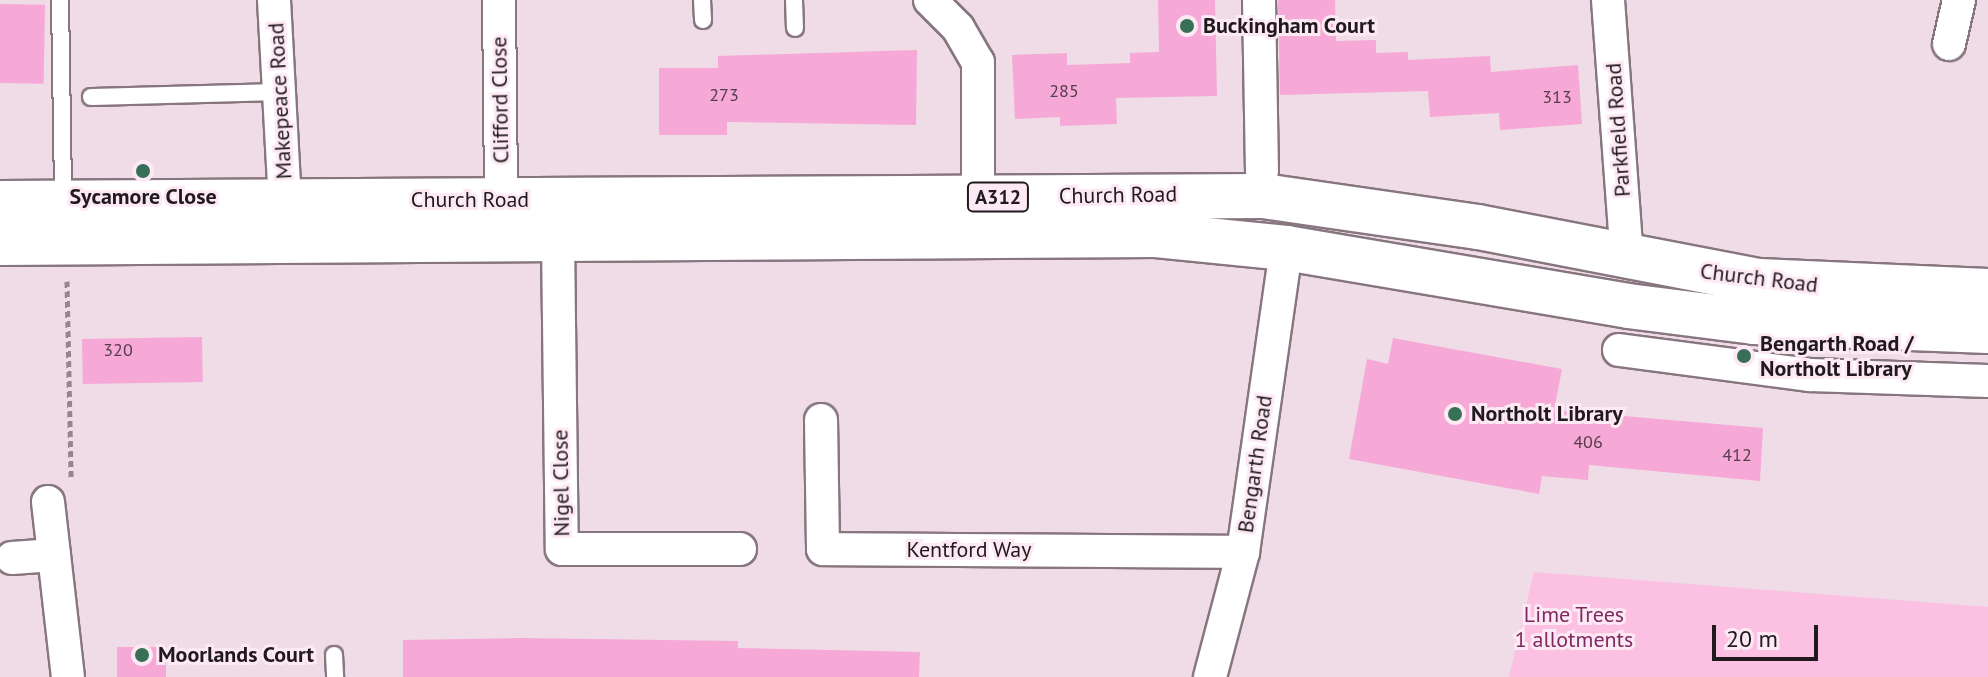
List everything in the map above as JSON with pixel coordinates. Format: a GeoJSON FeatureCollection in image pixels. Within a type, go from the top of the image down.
{"type":"FeatureCollection","features":[{"type":"Feature","properties":{"kind":"highway","name":"Church Road"},"geometry":{"type":"LineString","coordinates":[[0,203],[978,197],[1263,183],[1627,259],[1759,281],[1988,291]]}},
{"type":"Feature","properties":{"kind":"highway","name":"Church Road"},"geometry":{"type":"LineString","coordinates":[[0,243],[1095,234],[1286,248],[1628,306],[1754,322],[1988,331]]}},
{"type":"Feature","properties":{"kind":"street","name":"Makepeace Road"},"geometry":{"type":"LineString","coordinates":[[274,0],[285,202]]}},
{"type":"Feature","properties":{"kind":"street","name":"Clifford Close"},"geometry":{"type":"LineString","coordinates":[[499,0],[501,200]]}},
{"type":"Feature","properties":{"kind":"street"},"geometry":{"type":"LineString","coordinates":[[1259,0],[1263,183]]}},
{"type":"Feature","properties":{"kind":"street","name":"Parkfield Road"},"geometry":{"type":"LineString","coordinates":[[1608,0],[1627,259]]}},
{"type":"Feature","properties":{"kind":"street"},"geometry":{"type":"LineString","coordinates":[[1949,44],[1959,0]]}},
{"type":"Feature","properties":{"kind":"street"},"geometry":{"type":"LineString","coordinates":[[933,1],[958,28],[978,62],[978,197]]}},
{"type":"Feature","properties":{"kind":"street","name":"Nigel Close"},"geometry":{"type":"LineString","coordinates":[[558,239],[562,549],[740,549]]}},
{"type":"Feature","properties":{"kind":"street","name":"Bengarth Road"},"geometry":{"type":"LineString","coordinates":[[1210,677],[1243,552],[1286,248]]}},
{"type":"Feature","properties":{"kind":"street"},"geometry":{"type":"LineString","coordinates":[[1619,350],[1810,375],[1988,381]]}},
{"type":"Feature","properties":{"kind":"street","name":"Kentford Way"},"geometry":{"type":"LineString","coordinates":[[821,420],[823,549],[1243,552]]}},
{"type":"Feature","properties":{"kind":"street"},"geometry":{"type":"LineString","coordinates":[[48,502],[68,677]]}},
{"type":"Feature","properties":{"kind":"street"},"geometry":{"type":"LineString","coordinates":[[12,558],[54,555]]}},
{"type":"Feature","properties":{"kind":"lane"},"geometry":{"type":"LineString","coordinates":[[60,0],[63,203]]}},
{"type":"Feature","properties":{"kind":"lane"},"geometry":{"type":"LineString","coordinates":[[702,0],[703,20]]}},
{"type":"Feature","properties":{"kind":"lane"},"geometry":{"type":"LineString","coordinates":[[794,0],[795,28]]}},
{"type":"Feature","properties":{"kind":"lane"},"geometry":{"type":"LineString","coordinates":[[91,97],[280,92]]}},
{"type":"Feature","properties":{"kind":"lane"},"geometry":{"type":"LineString","coordinates":[[334,655],[335,677]]}},
{"type":"Feature","properties":{"kind":"path"},"geometry":{"type":"LineString","coordinates":[[48,502],[72,500],[66,270]]}},
{"type":"Feature","properties":{"kind":"green space","name":"Lime Trees 1 allotments"},"geometry":{"type":"Polygon","coordinates":[[[1534,572],[1988,607],[1988,677],[1509,677],[1534,572]]]}},
{"type":"Feature","properties":{"kind":"building"},"geometry":{"type":"Polygon","coordinates":[[[1158,0],[1215,0],[1217,96],[1116,98],[1117,124],[1060,126],[1060,117],[1015,119],[1012,55],[1067,53],[1067,65],[1130,63],[1130,53],[1159,52],[1158,0]]]}},
{"type":"Feature","properties":{"kind":"building"},"geometry":{"type":"Polygon","coordinates":[[[1278,0],[1335,0],[1336,41],[1376,40],[1376,53],[1408,52],[1408,60],[1490,56],[1491,72],[1578,65],[1582,124],[1500,130],[1499,113],[1430,117],[1428,91],[1280,95],[1278,0]]]}},
{"type":"Feature","properties":{"kind":"building"},"geometry":{"type":"Polygon","coordinates":[[[0,4],[45,5],[44,84],[0,83],[0,4]]]}},
{"type":"Feature","properties":{"kind":"building"},"geometry":{"type":"Polygon","coordinates":[[[917,50],[916,125],[727,122],[727,135],[659,135],[659,68],[718,68],[718,56],[917,50]]]}},
{"type":"Feature","properties":{"kind":"building"},"geometry":{"type":"Polygon","coordinates":[[[202,337],[203,382],[83,384],[82,339],[202,337]]]}},
{"type":"Feature","properties":{"kind":"building","name":"Northolt Library"},"geometry":{"type":"Polygon","coordinates":[[[1393,338],[1562,369],[1554,410],[1763,428],[1760,481],[1589,465],[1588,480],[1542,476],[1539,494],[1349,459],[1367,359],[1388,364],[1393,338]]]}},
{"type":"Feature","properties":{"kind":"building"},"geometry":{"type":"Polygon","coordinates":[[[403,640],[738,641],[738,648],[920,652],[919,677],[403,677],[403,640]]]}},
{"type":"Feature","properties":{"kind":"building","name":"Moorlands Court"},"geometry":{"type":"Polygon","coordinates":[[[117,647],[166,647],[166,677],[117,677],[117,647]]]}},
{"type":"Feature","properties":{"kind":"place","name":"Buckingham Court"},"geometry":{"type":"Point","coordinates":[1187,26]}},
{"type":"Feature","properties":{"kind":"place","name":"Sycamore Close"},"geometry":{"type":"Point","coordinates":[143,171]}},
{"type":"Feature","properties":{"kind":"place","name":"Bengarth Road / Northolt Library"},"geometry":{"type":"Point","coordinates":[1744,356]}},
{"type":"Feature","properties":{"kind":"place","name":"Northolt Library"},"geometry":{"type":"Point","coordinates":[1455,414]}},
{"type":"Feature","properties":{"kind":"place","name":"Moorlands Court"},"geometry":{"type":"Point","coordinates":[142,655]}}]}
